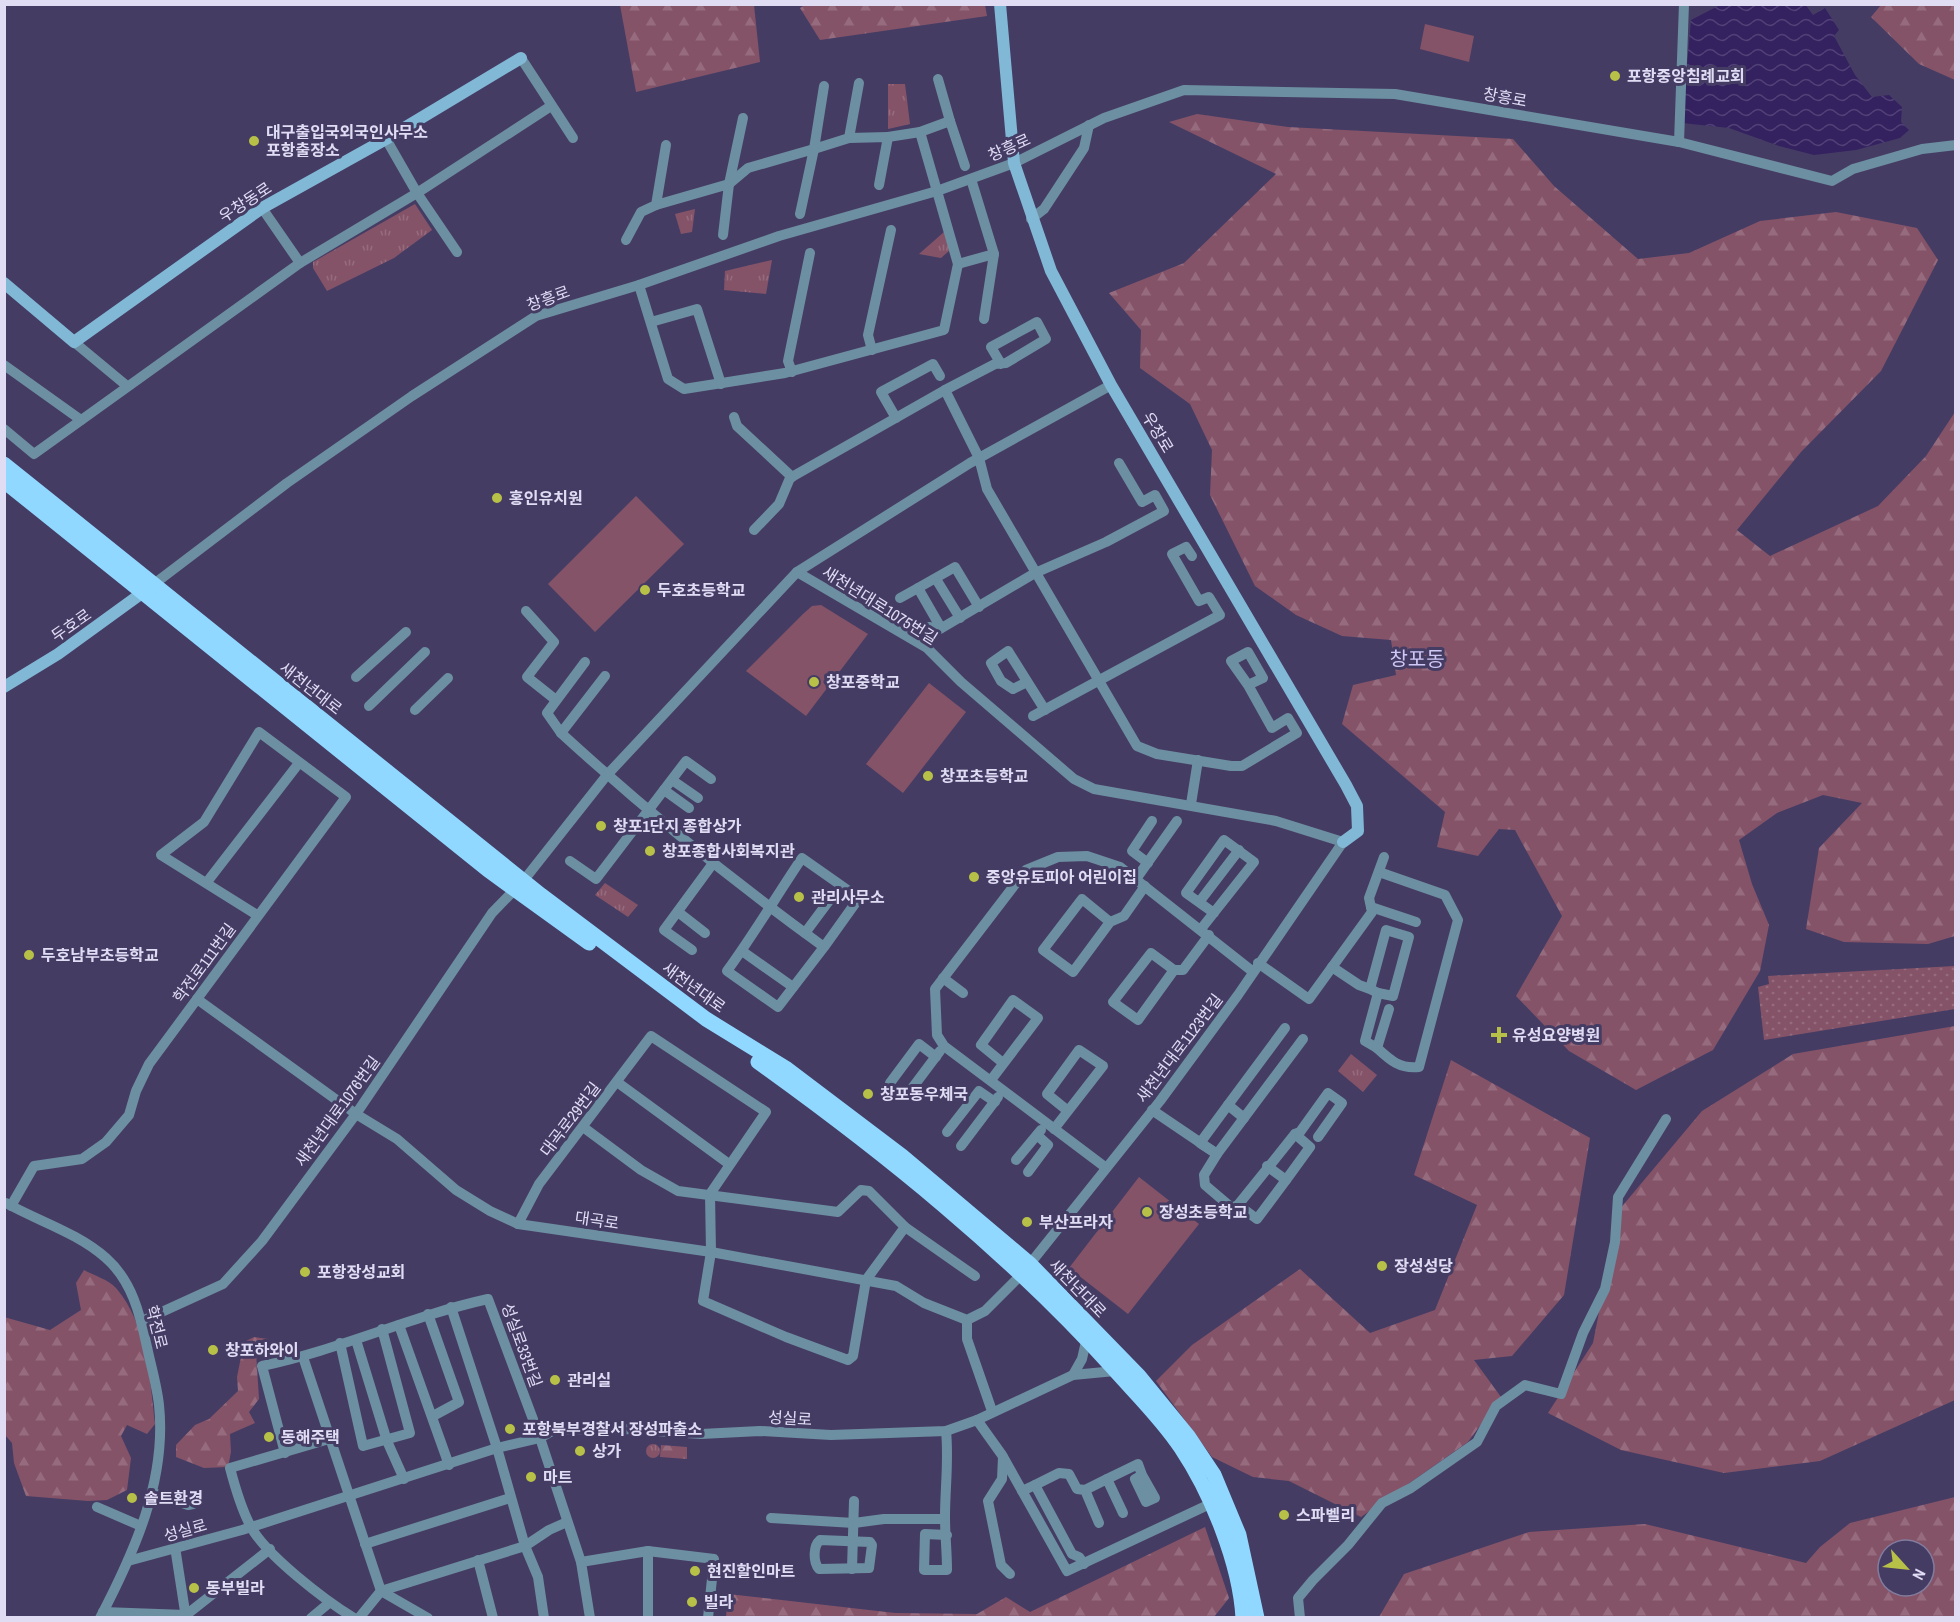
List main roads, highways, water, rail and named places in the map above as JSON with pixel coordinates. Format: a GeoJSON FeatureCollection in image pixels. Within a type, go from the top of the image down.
{"type":"FeatureCollection","features":[{"type":"Feature","properties":{"kind":"main road","name":"우창로"},"geometry":{"type":"LineString","coordinates":[[1000,4],[1014,163],[1031,219],[1051,271],[1111,385],[1357,806],[1358,831],[1342,842]]}},
{"type":"Feature","properties":{"kind":"main road","name":"우창동로"},"geometry":{"type":"LineString","coordinates":[[4,283],[74,342],[262,208],[386,139],[521,58]]}},
{"type":"Feature","properties":{"kind":"main road","name":"새천년대로"},"geometry":{"type":"LineString","coordinates":[[4,464],[148,589],[183,625],[519,886],[706,1019],[787,1069],[902,1156],[1025,1269],[1090,1334],[1139,1376],[1188,1436],[1214,1475],[1239,1535],[1257,1617]]}},
{"type":"Feature","properties":{"kind":"main road","name":"새천년대로"},"geometry":{"type":"LineString","coordinates":[[4,481],[148,589],[208,630],[519,886]]}},
{"type":"Feature","properties":{"kind":"main road","name":"두호로"},"geometry":{"type":"LineString","coordinates":[[4,687],[58,654],[148,589]]}},
{"type":"Feature","properties":{"kind":"main road"},"geometry":{"type":"LineString","coordinates":[[183,625],[183,621],[186,620],[198,628],[208,630]]}},
{"type":"Feature","properties":{"kind":"main road","name":"새천년대로"},"geometry":{"type":"LineString","coordinates":[[1090,1334],[1115,1371],[1180,1446],[1210,1504],[1235,1574],[1243,1617]]}},
{"type":"Feature","properties":{"kind":"water"},"geometry":{"type":"Polygon","coordinates":[[[1805,4],[1813,15],[1825,8],[1839,30],[1834,36],[1855,75],[1872,97],[1889,95],[1902,107],[1901,122],[1909,130],[1900,138],[1856,150],[1814,155],[1779,146],[1729,128],[1682,123],[1691,20],[1720,5],[1805,4]]]}},
{"type":"Feature","properties":{"kind":"place","name":"포항중앙침례교회"},"geometry":{"type":"Point","coordinates":[1615,76]}},
{"type":"Feature","properties":{"kind":"place","name":"대구출입국외국인사무소 포항출장소"},"geometry":{"type":"Point","coordinates":[254,141]}},
{"type":"Feature","properties":{"kind":"place","name":"홍인유치원"},"geometry":{"type":"Point","coordinates":[497,498]}},
{"type":"Feature","properties":{"kind":"place","name":"두호초등학교"},"geometry":{"type":"Point","coordinates":[645,590]}},
{"type":"Feature","properties":{"kind":"place","name":"창포중학교"},"geometry":{"type":"Point","coordinates":[814,682]}},
{"type":"Feature","properties":{"kind":"place","name":"창포초등학교"},"geometry":{"type":"Point","coordinates":[928,776]}},
{"type":"Feature","properties":{"kind":"place","name":"창포1단지 종합상가"},"geometry":{"type":"Point","coordinates":[601,826]}},
{"type":"Feature","properties":{"kind":"place","name":"창포종합사회복지관"},"geometry":{"type":"Point","coordinates":[650,851]}},
{"type":"Feature","properties":{"kind":"place","name":"중앙유토피아 어린이집"},"geometry":{"type":"Point","coordinates":[974,877]}},
{"type":"Feature","properties":{"kind":"place","name":"관리사무소"},"geometry":{"type":"Point","coordinates":[799,897]}},
{"type":"Feature","properties":{"kind":"place","name":"두호남부초등학교"},"geometry":{"type":"Point","coordinates":[29,955]}},
{"type":"Feature","properties":{"kind":"place","name":"유성요양병원"},"geometry":{"type":"Point","coordinates":[1499,1035]}},
{"type":"Feature","properties":{"kind":"place","name":"창포동우체국"},"geometry":{"type":"Point","coordinates":[868,1094]}},
{"type":"Feature","properties":{"kind":"place","name":"장성초등학교"},"geometry":{"type":"Point","coordinates":[1147,1212]}},
{"type":"Feature","properties":{"kind":"place","name":"부산프라자"},"geometry":{"type":"Point","coordinates":[1027,1222]}},
{"type":"Feature","properties":{"kind":"place","name":"장성성당"},"geometry":{"type":"Point","coordinates":[1382,1266]}},
{"type":"Feature","properties":{"kind":"place","name":"포항장성교회"},"geometry":{"type":"Point","coordinates":[305,1272]}},
{"type":"Feature","properties":{"kind":"place","name":"창포하와이"},"geometry":{"type":"Point","coordinates":[213,1350]}},
{"type":"Feature","properties":{"kind":"place","name":"관리실"},"geometry":{"type":"Point","coordinates":[555,1380]}},
{"type":"Feature","properties":{"kind":"place","name":"포항북부경찰서 장성파출소"},"geometry":{"type":"Point","coordinates":[510,1429]}},
{"type":"Feature","properties":{"kind":"place","name":"동해주택"},"geometry":{"type":"Point","coordinates":[269,1437]}},
{"type":"Feature","properties":{"kind":"place","name":"상가"},"geometry":{"type":"Point","coordinates":[580,1451]}},
{"type":"Feature","properties":{"kind":"place","name":"마트"},"geometry":{"type":"Point","coordinates":[531,1477]}},
{"type":"Feature","properties":{"kind":"place","name":"솔트환경"},"geometry":{"type":"Point","coordinates":[132,1498]}},
{"type":"Feature","properties":{"kind":"place","name":"스파벨리"},"geometry":{"type":"Point","coordinates":[1284,1515]}},
{"type":"Feature","properties":{"kind":"place","name":"현진할인마트"},"geometry":{"type":"Point","coordinates":[695,1571]}},
{"type":"Feature","properties":{"kind":"place","name":"동부빌라"},"geometry":{"type":"Point","coordinates":[194,1588]}},
{"type":"Feature","properties":{"kind":"place","name":"빌라"},"geometry":{"type":"Point","coordinates":[692,1602]}},
{"type":"Feature","properties":{"kind":"district","name":"창포동"},"geometry":{"type":"Point","coordinates":[1417,658]}}]}
